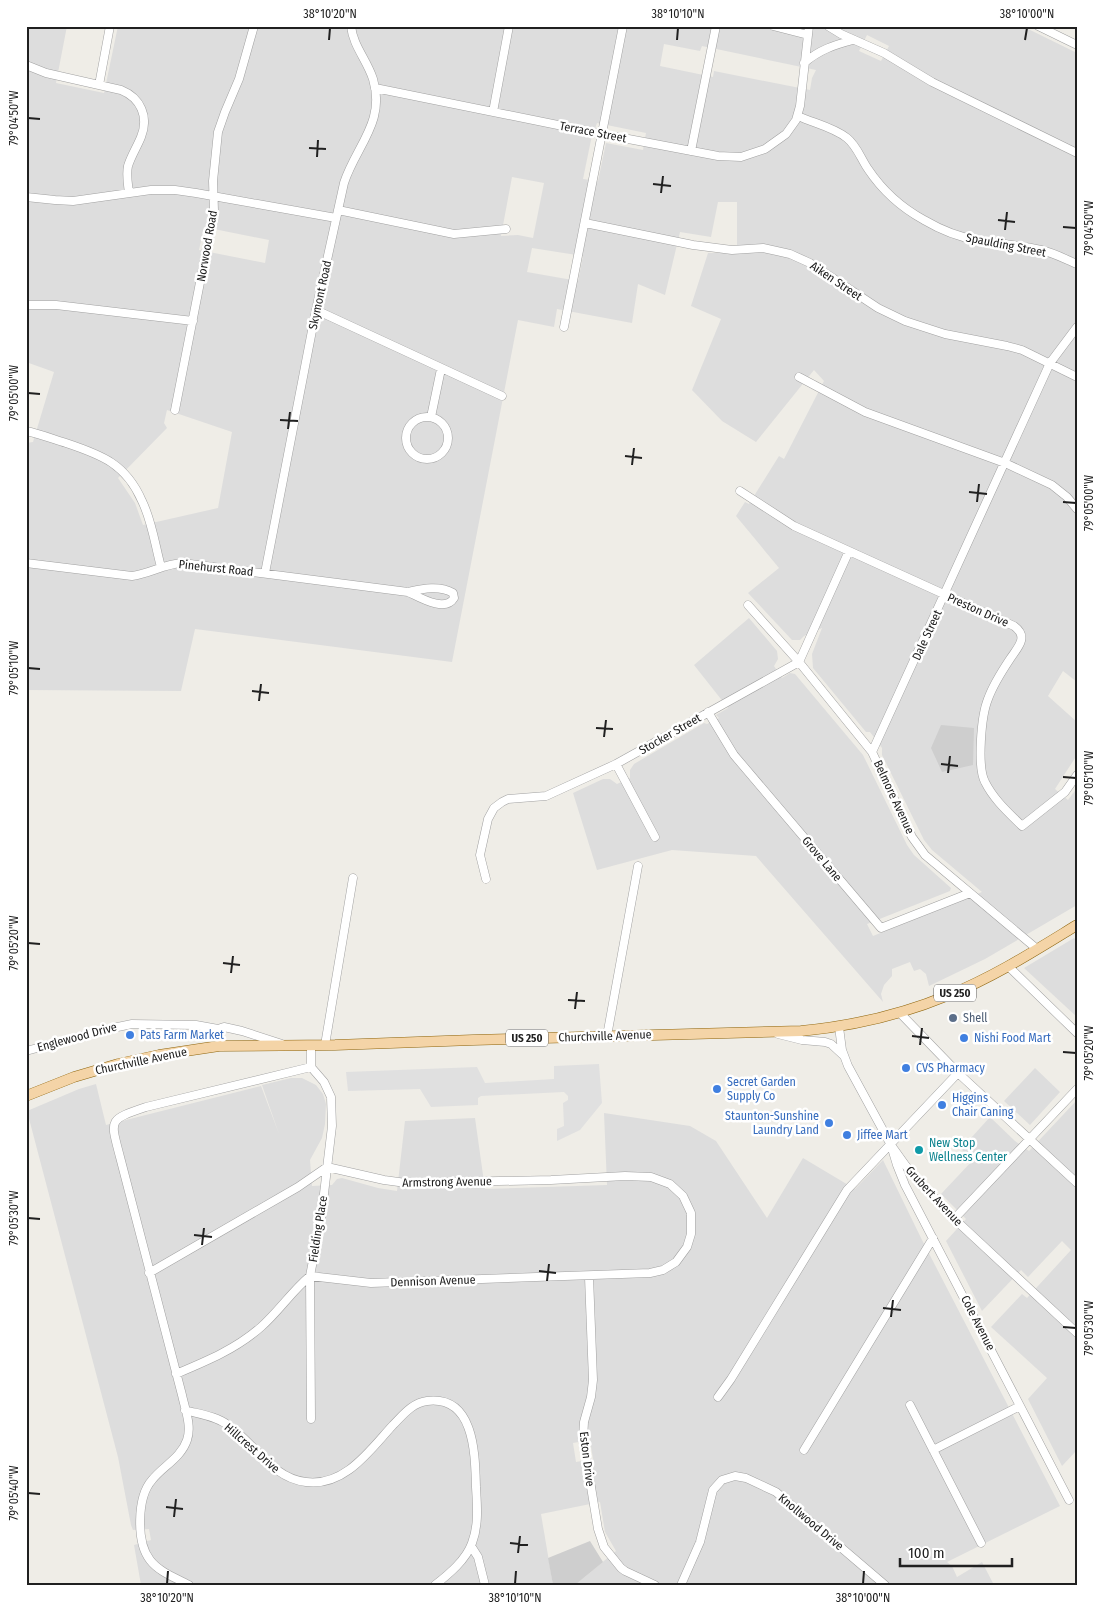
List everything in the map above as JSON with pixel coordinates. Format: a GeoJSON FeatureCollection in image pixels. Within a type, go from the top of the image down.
{"type":"FeatureCollection","features":[{"type":"Feature","properties":{"kind":"main road","name":"Churchville Avenue"},"geometry":{"type":"LineString","coordinates":[[26,1096],[74,1077],[118,1064],[219,1046],[310,1046],[769,1032],[839,1027],[900,1013],[956,993],[1008,966],[1077,925]]}},
{"type":"Feature","properties":{"kind":"street"},"geometry":{"type":"LineString","coordinates":[[99,85],[110,26]]}},
{"type":"Feature","properties":{"kind":"street","name":"Norwood Road"},"geometry":{"type":"LineString","coordinates":[[175,410],[214,211],[213,181],[218,132],[240,79],[254,26]]}},
{"type":"Feature","properties":{"kind":"street","name":"Skymont Road"},"geometry":{"type":"LineString","coordinates":[[265,573],[316,310],[346,175],[373,123],[375,111],[376,88],[371,74],[354,42],[351,26]]}},
{"type":"Feature","properties":{"kind":"street"},"geometry":{"type":"LineString","coordinates":[[494,112],[509,26]]}},
{"type":"Feature","properties":{"kind":"street"},"geometry":{"type":"LineString","coordinates":[[564,327],[623,26]]}},
{"type":"Feature","properties":{"kind":"street"},"geometry":{"type":"LineString","coordinates":[[691,151],[716,26]]}},
{"type":"Feature","properties":{"kind":"street"},"geometry":{"type":"LineString","coordinates":[[773,26],[808,35]]}},
{"type":"Feature","properties":{"kind":"street"},"geometry":{"type":"LineString","coordinates":[[798,116],[809,26]]}},
{"type":"Feature","properties":{"kind":"street"},"geometry":{"type":"LineString","coordinates":[[828,26],[853,40],[884,53],[932,82],[1077,153]]}},
{"type":"Feature","properties":{"kind":"street"},"geometry":{"type":"LineString","coordinates":[[1038,26],[1077,45]]}},
{"type":"Feature","properties":{"kind":"street"},"geometry":{"type":"LineString","coordinates":[[804,63],[824,49],[853,40]]}},
{"type":"Feature","properties":{"kind":"street"},"geometry":{"type":"LineString","coordinates":[[26,65],[46,73],[121,90],[138,102],[143,112],[144,128],[128,168],[129,193]]}},
{"type":"Feature","properties":{"kind":"street","name":"Terrace Street"},"geometry":{"type":"LineString","coordinates":[[376,88],[725,157],[752,154],[765,149],[779,140],[798,116]]}},
{"type":"Feature","properties":{"kind":"street","name":"Spaulding Street"},"geometry":{"type":"LineString","coordinates":[[798,116],[847,138],[856,147],[869,170],[886,191],[924,221],[965,238],[1039,250],[1077,264]]}},
{"type":"Feature","properties":{"kind":"street"},"geometry":{"type":"LineString","coordinates":[[26,197],[74,201],[163,190],[192,192],[454,234],[506,229]]}},
{"type":"Feature","properties":{"kind":"street","name":"Aiken Street"},"geometry":{"type":"LineString","coordinates":[[585,223],[693,245],[726,249],[763,248],[782,251],[810,263],[874,306],[905,321],[945,334],[1027,352],[1077,377]]}},
{"type":"Feature","properties":{"kind":"street"},"geometry":{"type":"LineString","coordinates":[[26,305],[56,305],[193,321]]}},
{"type":"Feature","properties":{"kind":"street"},"geometry":{"type":"LineString","coordinates":[[316,310],[502,396]]}},
{"type":"Feature","properties":{"kind":"street","name":"Dale Street"},"geometry":{"type":"LineString","coordinates":[[872,752],[1050,364],[1077,327]]}},
{"type":"Feature","properties":{"kind":"street"},"geometry":{"type":"LineString","coordinates":[[432,417],[441,369]]}},
{"type":"Feature","properties":{"kind":"street"},"geometry":{"type":"LineString","coordinates":[[799,377],[865,412],[1005,463],[1052,485],[1067,497],[1077,510]]}},
{"type":"Feature","properties":{"kind":"street"},"geometry":{"type":"LineString","coordinates":[[432,417],[446,427],[448,441],[445,450],[439,456],[425,459],[416,455],[409,448],[407,433],[411,424],[416,420],[432,417]]}},
{"type":"Feature","properties":{"kind":"street"},"geometry":{"type":"LineString","coordinates":[[26,431],[97,453],[123,472],[134,485],[143,502],[161,567]]}},
{"type":"Feature","properties":{"kind":"street","name":"Preston Drive"},"geometry":{"type":"LineString","coordinates":[[740,491],[794,526],[1014,626],[1020,632],[1021,642],[987,700],[982,731],[981,765],[983,778],[991,791],[1001,805],[1022,826],[1065,792],[1077,775]]}},
{"type":"Feature","properties":{"kind":"street"},"geometry":{"type":"LineString","coordinates":[[799,662],[849,551]]}},
{"type":"Feature","properties":{"kind":"street","name":"Pinehurst Road"},"geometry":{"type":"LineString","coordinates":[[26,564],[126,575],[141,574],[161,567],[182,563],[408,592],[430,588],[446,590],[453,593],[454,598],[451,602],[445,604],[429,602],[408,592]]}},
{"type":"Feature","properties":{"kind":"street","name":"Belmore Avenue"},"geometry":{"type":"LineString","coordinates":[[748,605],[799,662],[872,752],[917,844],[931,861],[1037,949]]}},
{"type":"Feature","properties":{"kind":"street","name":"Stocker Street"},"geometry":{"type":"LineString","coordinates":[[486,879],[480,856],[488,819],[498,804],[508,799],[546,796],[616,764],[799,662]]}},
{"type":"Feature","properties":{"kind":"street","name":"Grove Lane"},"geometry":{"type":"LineString","coordinates":[[708,712],[734,755],[881,928],[970,893]]}},
{"type":"Feature","properties":{"kind":"street"},"geometry":{"type":"LineString","coordinates":[[616,764],[655,837]]}},
{"type":"Feature","properties":{"kind":"street"},"geometry":{"type":"LineString","coordinates":[[607,1036],[638,866]]}},
{"type":"Feature","properties":{"kind":"street"},"geometry":{"type":"LineString","coordinates":[[325,1045],[353,878]]}},
{"type":"Feature","properties":{"kind":"street"},"geometry":{"type":"LineString","coordinates":[[1008,966],[1077,1033]]}},
{"type":"Feature","properties":{"kind":"street"},"geometry":{"type":"LineString","coordinates":[[900,1013],[958,1073],[1077,1183]]}},
{"type":"Feature","properties":{"kind":"street","name":"Englewood Drive"},"geometry":{"type":"LineString","coordinates":[[26,1051],[126,1024],[224,1027],[286,1045]]}},
{"type":"Feature","properties":{"kind":"street","name":"Grubert Avenue"},"geometry":{"type":"LineString","coordinates":[[839,1027],[843,1055],[864,1098],[891,1144],[912,1174],[954,1219],[1077,1333]]}},
{"type":"Feature","properties":{"kind":"street"},"geometry":{"type":"LineString","coordinates":[[218,1028],[220,1034],[219,1046]]}},
{"type":"Feature","properties":{"kind":"street"},"geometry":{"type":"LineString","coordinates":[[769,1032],[802,1040],[825,1042],[831,1044],[843,1055]]}},
{"type":"Feature","properties":{"kind":"street"},"geometry":{"type":"LineString","coordinates":[[189,1585],[162,1570],[150,1560],[144,1545],[140,1518],[142,1497],[154,1477],[176,1458],[185,1444],[188,1428],[114,1126],[116,1120],[125,1114],[146,1107],[310,1067],[310,1046]]}},
{"type":"Feature","properties":{"kind":"street","name":"Fielding Place"},"geometry":{"type":"LineString","coordinates":[[310,1067],[324,1082],[331,1097],[332,1126],[321,1219],[310,1276],[311,1419]]}},
{"type":"Feature","properties":{"kind":"street"},"geometry":{"type":"LineString","coordinates":[[718,1397],[731,1379],[840,1200],[855,1180],[958,1073]]}},
{"type":"Feature","properties":{"kind":"street"},"geometry":{"type":"LineString","coordinates":[[954,1219],[1077,1089]]}},
{"type":"Feature","properties":{"kind":"street","name":"Cole Avenue"},"geometry":{"type":"LineString","coordinates":[[891,1144],[900,1175],[1069,1500]]}},
{"type":"Feature","properties":{"kind":"street"},"geometry":{"type":"LineString","coordinates":[[149,1273],[298,1187],[327,1167]]}},
{"type":"Feature","properties":{"kind":"street","name":"Armstrong Avenue"},"geometry":{"type":"LineString","coordinates":[[327,1167],[406,1184],[625,1176],[652,1177],[666,1182],[680,1192],[688,1204],[692,1221]]}},
{"type":"Feature","properties":{"kind":"street","name":"Dennison Avenue"},"geometry":{"type":"LineString","coordinates":[[310,1276],[371,1283],[650,1274],[665,1269],[678,1260],[687,1247],[692,1221]]}},
{"type":"Feature","properties":{"kind":"street"},"geometry":{"type":"LineString","coordinates":[[804,1450],[933,1238]]}},
{"type":"Feature","properties":{"kind":"street"},"geometry":{"type":"LineString","coordinates":[[176,1374],[216,1357],[248,1338],[310,1276]]}},
{"type":"Feature","properties":{"kind":"street","name":"Eston Drive"},"geometry":{"type":"LineString","coordinates":[[590,1276],[593,1380],[583,1432],[598,1529],[604,1546],[621,1568],[654,1585]]}},
{"type":"Feature","properties":{"kind":"street","name":"Hillcrest Drive"},"geometry":{"type":"LineString","coordinates":[[185,1410],[226,1423],[278,1472],[298,1481],[314,1483],[334,1479],[350,1470],[403,1414],[414,1405],[432,1401],[449,1405],[463,1418],[471,1433],[476,1463],[477,1513],[475,1535],[471,1546],[456,1566],[435,1585]]}},
{"type":"Feature","properties":{"kind":"street"},"geometry":{"type":"LineString","coordinates":[[910,1405],[981,1543]]}},
{"type":"Feature","properties":{"kind":"street"},"geometry":{"type":"LineString","coordinates":[[933,1450],[1020,1406]]}},
{"type":"Feature","properties":{"kind":"street","name":"Knollwood Drive"},"geometry":{"type":"LineString","coordinates":[[681,1585],[700,1542],[713,1490],[722,1480],[735,1476],[746,1478],[776,1492],[885,1585]]}},
{"type":"Feature","properties":{"kind":"street"},"geometry":{"type":"LineString","coordinates":[[471,1546],[480,1561],[485,1585]]}},
{"type":"Feature","properties":{"kind":"shaded area"},"geometry":{"type":"Polygon","coordinates":[[[26,26],[67,26],[56,83],[104,93],[118,26],[248,26],[263,29],[263,27],[258,26],[1022,26],[1077,53],[1077,682],[1063,671],[1048,696],[1077,722],[1077,755],[1055,789],[1068,800],[1077,788],[1077,905],[985,959],[929,986],[926,974],[920,969],[914,971],[910,962],[892,969],[892,976],[884,985],[881,994],[883,1002],[756,856],[672,850],[597,870],[573,793],[603,779],[610,779],[617,784],[630,778],[630,770],[634,764],[704,723],[707,724],[719,718],[716,715],[728,708],[694,665],[749,618],[777,651],[778,659],[774,666],[782,678],[790,673],[795,674],[863,755],[907,845],[914,855],[951,888],[950,891],[867,924],[873,936],[982,892],[932,850],[924,840],[882,755],[882,748],[870,732],[866,732],[813,668],[812,654],[822,628],[804,636],[800,640],[792,640],[748,593],[779,568],[736,516],[745,502],[749,504],[779,456],[784,459],[824,381],[814,370],[756,442],[722,421],[692,390],[721,319],[691,306],[708,253],[737,253],[737,202],[718,202],[711,237],[680,232],[665,295],[638,284],[632,323],[557,309],[554,327],[518,320],[452,662],[195,629],[181,691],[26,690],[26,443],[33,442],[54,372],[26,362],[26,26]],[[867,35],[859,51],[881,61],[889,46],[867,35]],[[664,44],[660,66],[713,77],[714,71],[810,90],[812,78],[816,70],[702,46],[700,51],[664,44]],[[597,123],[591,140],[583,179],[598,181],[606,143],[643,150],[646,133],[597,123]],[[512,177],[501,236],[518,235],[533,238],[544,183],[512,177]],[[204,227],[199,250],[265,263],[269,240],[204,227]],[[532,248],[527,272],[578,281],[583,256],[532,248]],[[167,410],[164,423],[167,428],[118,478],[135,503],[143,525],[218,508],[232,432],[167,410]]]}},
{"type":"Feature","properties":{"kind":"shaded area"},"geometry":{"type":"Polygon","coordinates":[[[941,725],[974,728],[973,765],[942,772],[931,748],[941,725]]]}},
{"type":"Feature","properties":{"kind":"shaded area"},"geometry":{"type":"Polygon","coordinates":[[[1074,938],[1077,941],[1077,1017],[1024,968],[1074,938]]]}},
{"type":"Feature","properties":{"kind":"shaded area"},"geometry":{"type":"Polygon","coordinates":[[[599,1064],[602,1103],[580,1130],[557,1141],[557,1129],[564,1126],[563,1103],[568,1100],[568,1096],[564,1092],[481,1096],[478,1098],[478,1105],[431,1107],[420,1089],[348,1091],[346,1072],[477,1067],[485,1083],[554,1079],[554,1066],[599,1064]]]}},
{"type":"Feature","properties":{"kind":"shaded area"},"geometry":{"type":"Polygon","coordinates":[[[1035,1068],[1060,1092],[1030,1125],[1004,1101],[1035,1068]]]}},
{"type":"Feature","properties":{"kind":"shaded area"},"geometry":{"type":"Polygon","coordinates":[[[291,1078],[302,1078],[316,1085],[323,1094],[326,1104],[325,1124],[322,1138],[310,1160],[312,1186],[332,1185],[337,1179],[342,1178],[397,1191],[405,1121],[475,1118],[485,1189],[607,1185],[604,1113],[690,1126],[716,1141],[767,1218],[803,1158],[855,1189],[883,1160],[922,1240],[1060,1506],[947,1562],[952,1566],[957,1577],[982,1562],[994,1585],[575,1585],[616,1551],[605,1532],[600,1502],[541,1514],[553,1585],[141,1585],[134,1545],[151,1540],[149,1529],[133,1530],[131,1525],[118,1457],[27,1111],[79,1089],[96,1084],[106,1125],[261,1086],[279,1134],[262,1085],[291,1078]],[[590,1440],[573,1443],[576,1462],[593,1459],[590,1440]]]}},
{"type":"Feature","properties":{"kind":"shaded area"},"geometry":{"type":"Polygon","coordinates":[[[1077,1100],[1077,1450],[1062,1466],[1028,1399],[1047,1378],[991,1327],[1022,1294],[1027,1298],[1071,1250],[1062,1241],[1028,1277],[1021,1270],[982,1311],[946,1241],[966,1219],[941,1194],[973,1160],[961,1149],[990,1117],[1015,1141],[1029,1151],[1077,1100]]]}},
{"type":"Feature","properties":{"kind":"shaded area"},"geometry":{"type":"Polygon","coordinates":[[[590,1541],[603,1562],[575,1585],[553,1585],[548,1558],[590,1541]]]}},
{"type":"Feature","properties":{"kind":"place","name":"Shell"},"geometry":{"type":"Point","coordinates":[953,1018]}},
{"type":"Feature","properties":{"kind":"place","name":"Pats Farm Market"},"geometry":{"type":"Point","coordinates":[130,1035]}},
{"type":"Feature","properties":{"kind":"place","name":"Nishi Food Mart"},"geometry":{"type":"Point","coordinates":[964,1038]}},
{"type":"Feature","properties":{"kind":"place","name":"CVS Pharmacy"},"geometry":{"type":"Point","coordinates":[906,1068]}},
{"type":"Feature","properties":{"kind":"place","name":"Secret Garden Supply Co"},"geometry":{"type":"Point","coordinates":[717,1089]}},
{"type":"Feature","properties":{"kind":"place","name":"Higgins Chair Caning"},"geometry":{"type":"Point","coordinates":[942,1105]}},
{"type":"Feature","properties":{"kind":"place","name":"Staunton-Sunshine Laundry Land"},"geometry":{"type":"Point","coordinates":[829,1123]}},
{"type":"Feature","properties":{"kind":"place","name":"Jiffee Mart"},"geometry":{"type":"Point","coordinates":[847,1135]}},
{"type":"Feature","properties":{"kind":"place","name":"New Stop Wellness Center"},"geometry":{"type":"Point","coordinates":[919,1150]}}]}
